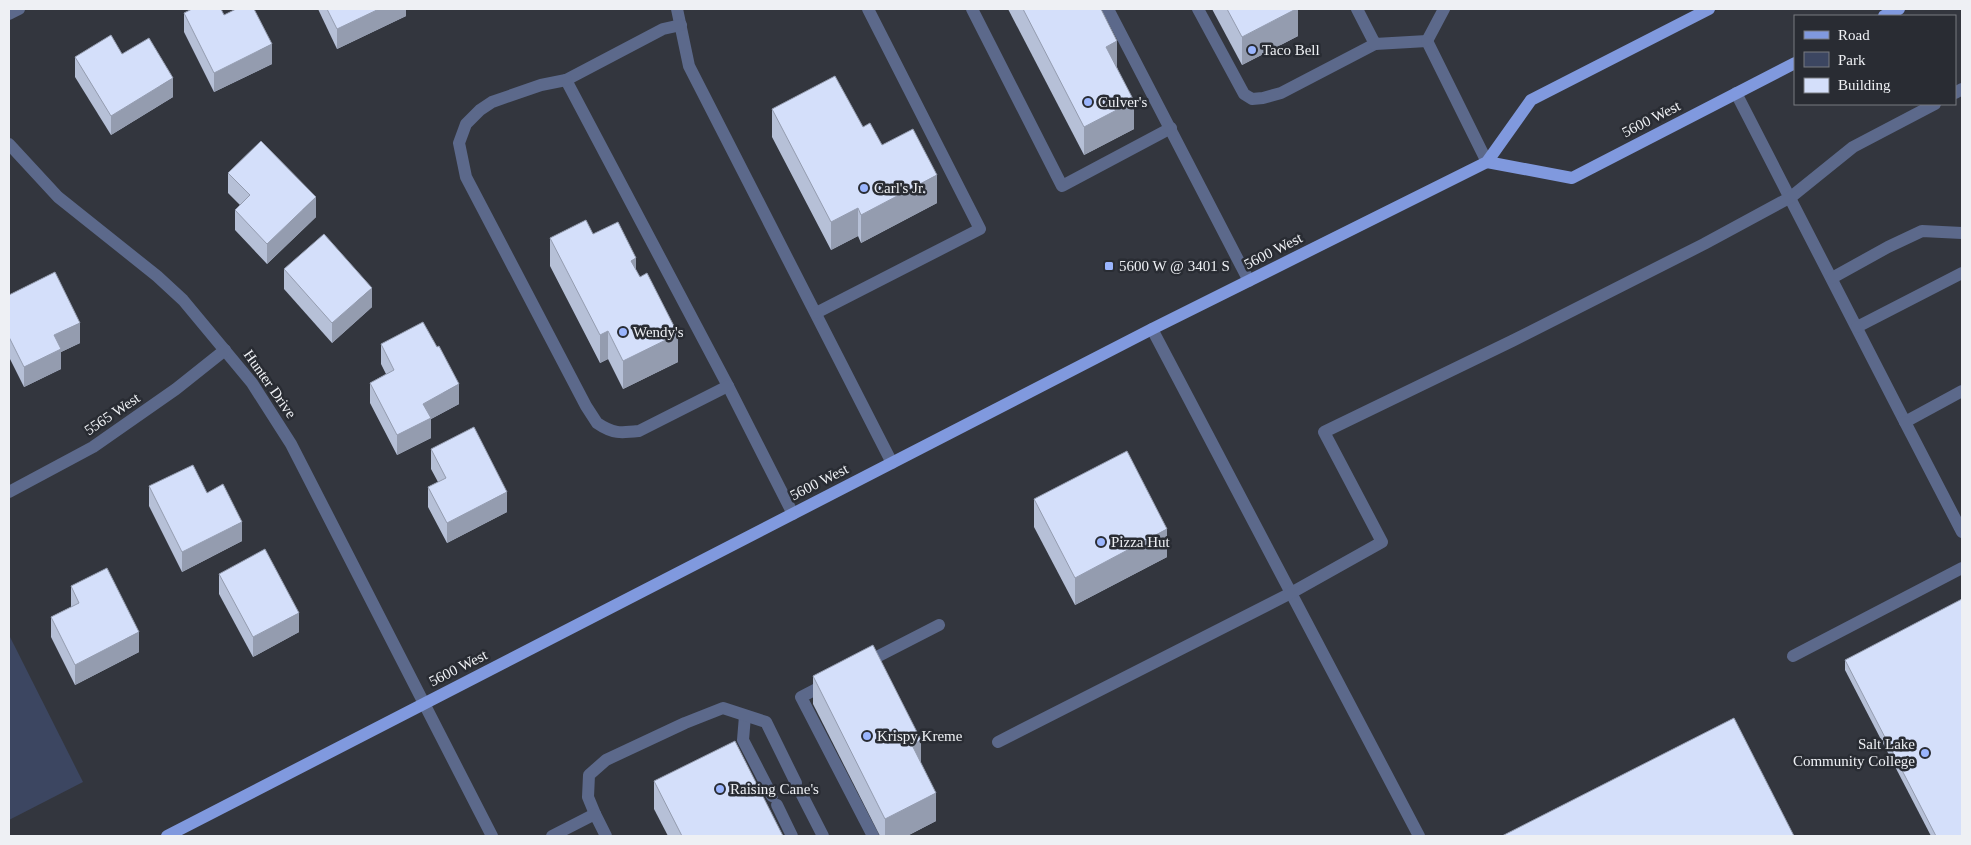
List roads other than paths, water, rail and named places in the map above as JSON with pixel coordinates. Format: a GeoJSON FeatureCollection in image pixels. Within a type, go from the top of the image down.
{"type":"FeatureCollection","features":[{"type":"Feature","properties":{"kind":"main road","name":"5600 West"},"geometry":{"type":"LineString","coordinates":[[167,836],[1152,329],[1487,162],[1531,100],[1709,9]]}},
{"type":"Feature","properties":{"kind":"main road"},"geometry":{"type":"LineString","coordinates":[[1886,15],[1899,9]]}},
{"type":"Feature","properties":{"kind":"main road","name":"5600 West"},"geometry":{"type":"LineString","coordinates":[[1487,162],[1572,178],[1794,64]]}},
{"type":"Feature","properties":{"kind":"street"},"geometry":{"type":"LineString","coordinates":[[9,14],[18,9]]}},
{"type":"Feature","properties":{"kind":"street"},"geometry":{"type":"LineString","coordinates":[[678,9],[688,66],[892,463]]}},
{"type":"Feature","properties":{"kind":"street"},"geometry":{"type":"LineString","coordinates":[[816,314],[980,229],[868,9]]}},
{"type":"Feature","properties":{"kind":"street"},"geometry":{"type":"LineString","coordinates":[[972,9],[1062,186],[1171,128]]}},
{"type":"Feature","properties":{"kind":"street"},"geometry":{"type":"LineString","coordinates":[[1108,9],[1249,281]]}},
{"type":"Feature","properties":{"kind":"street"},"geometry":{"type":"LineString","coordinates":[[1198,9],[1244,94],[1252,99],[1281,93],[1376,44],[1427,42]]}},
{"type":"Feature","properties":{"kind":"street"},"geometry":{"type":"LineString","coordinates":[[1357,9],[1376,44]]}},
{"type":"Feature","properties":{"kind":"street"},"geometry":{"type":"LineString","coordinates":[[1427,42],[1444,9]]}},
{"type":"Feature","properties":{"kind":"street"},"geometry":{"type":"LineString","coordinates":[[681,25],[663,29],[566,80],[541,85],[492,102],[480,110],[466,124],[459,143],[466,177],[597,424],[609,431],[624,433],[639,431],[728,386]]}},
{"type":"Feature","properties":{"kind":"street"},"geometry":{"type":"LineString","coordinates":[[1427,42],[1487,162]]}},
{"type":"Feature","properties":{"kind":"street"},"geometry":{"type":"LineString","coordinates":[[566,80],[728,386],[793,514]]}},
{"type":"Feature","properties":{"kind":"street"},"geometry":{"type":"LineString","coordinates":[[1736,93],[1962,532]]}},
{"type":"Feature","properties":{"kind":"street"},"geometry":{"type":"LineString","coordinates":[[998,742],[1291,593],[1382,542],[1324,432],[1512,341],[1696,248],[1790,197],[1853,147],[1933,105]]}},
{"type":"Feature","properties":{"kind":"street","name":"Hunter Drive"},"geometry":{"type":"LineString","coordinates":[[9,144],[58,197],[157,276],[183,300],[252,383],[291,444],[489,835]]}},
{"type":"Feature","properties":{"kind":"street"},"geometry":{"type":"LineString","coordinates":[[1832,278],[1888,247],[1922,231],[1962,233]]}},
{"type":"Feature","properties":{"kind":"street"},"geometry":{"type":"LineString","coordinates":[[1856,326],[1962,273]]}},
{"type":"Feature","properties":{"kind":"street"},"geometry":{"type":"LineString","coordinates":[[1152,329],[1419,836]]}},
{"type":"Feature","properties":{"kind":"street","name":"5565 West"},"geometry":{"type":"LineString","coordinates":[[9,492],[92,447],[176,389],[225,350]]}},
{"type":"Feature","properties":{"kind":"street"},"geometry":{"type":"LineString","coordinates":[[1905,422],[1962,391]]}},
{"type":"Feature","properties":{"kind":"street"},"geometry":{"type":"LineString","coordinates":[[1793,656],[1962,568]]}},
{"type":"Feature","properties":{"kind":"street"},"geometry":{"type":"LineString","coordinates":[[853,670],[939,625]]}},
{"type":"Feature","properties":{"kind":"street"},"geometry":{"type":"LineString","coordinates":[[836,679],[801,697],[872,836]]}},
{"type":"Feature","properties":{"kind":"street"},"geometry":{"type":"LineString","coordinates":[[606,836],[588,798],[589,775],[606,760],[686,723],[724,708],[766,722],[823,836]]}},
{"type":"Feature","properties":{"kind":"street"},"geometry":{"type":"LineString","coordinates":[[745,716],[743,740],[792,836]]}},
{"type":"Feature","properties":{"kind":"street"},"geometry":{"type":"LineString","coordinates":[[552,836],[595,814]]}},
{"type":"Feature","properties":{"kind":"place","name":"Taco Bell"},"geometry":{"type":"Point","coordinates":[1252,50]}},
{"type":"Feature","properties":{"kind":"place","name":"Culver's"},"geometry":{"type":"Point","coordinates":[1088,102]}},
{"type":"Feature","properties":{"kind":"place","name":"Carl's Jr."},"geometry":{"type":"Point","coordinates":[864,188]}},
{"type":"Feature","properties":{"kind":"place","name":"5600 W @ 3401 S"},"geometry":{"type":"Point","coordinates":[1109,266]}},
{"type":"Feature","properties":{"kind":"place","name":"Wendy's"},"geometry":{"type":"Point","coordinates":[623,332]}},
{"type":"Feature","properties":{"kind":"place","name":"Pizza Hut"},"geometry":{"type":"Point","coordinates":[1101,542]}},
{"type":"Feature","properties":{"kind":"place","name":"Krispy Kreme"},"geometry":{"type":"Point","coordinates":[867,736]}},
{"type":"Feature","properties":{"kind":"place","name":"Salt Lake Community College"},"geometry":{"type":"Point","coordinates":[1925,753]}},
{"type":"Feature","properties":{"kind":"place","name":"Raising Cane's"},"geometry":{"type":"Point","coordinates":[720,789]}}]}
